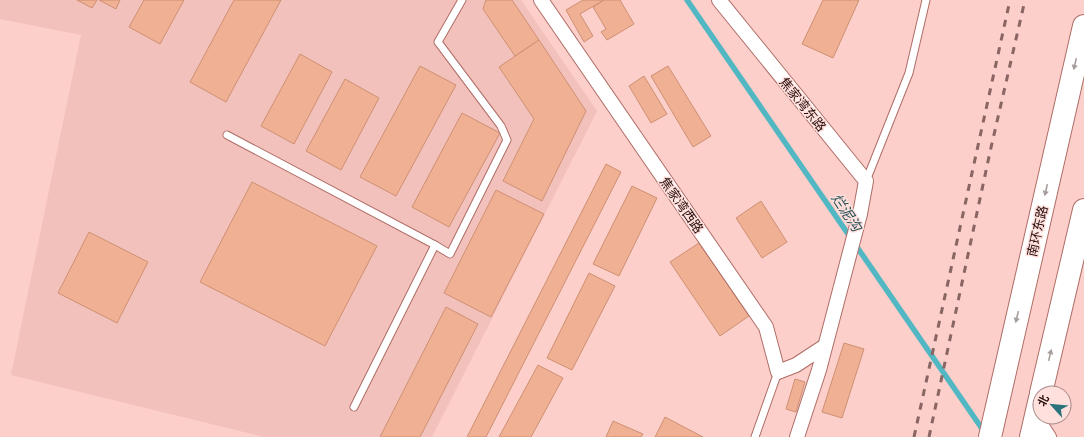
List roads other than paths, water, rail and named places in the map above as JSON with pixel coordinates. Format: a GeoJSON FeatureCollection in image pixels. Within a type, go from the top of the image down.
{"type":"FeatureCollection","features":[{"type":"Feature","properties":{"kind":"highway","name":"南环东路"},"geometry":{"type":"LineString","coordinates":[[990,437],[1084,26]]}},
{"type":"Feature","properties":{"kind":"highway"},"geometry":{"type":"LineString","coordinates":[[1043,385],[1084,210]]}},
{"type":"Feature","properties":{"kind":"street","name":"焦家湾西路"},"geometry":{"type":"LineString","coordinates":[[541,0],[766,326],[778,372]]}},
{"type":"Feature","properties":{"kind":"street","name":"焦家湾东路"},"geometry":{"type":"LineString","coordinates":[[719,0],[866,181]]}},
{"type":"Feature","properties":{"kind":"street"},"geometry":{"type":"LineString","coordinates":[[797,437],[819,370],[860,214],[866,181]]}},
{"type":"Feature","properties":{"kind":"street"},"geometry":{"type":"LineString","coordinates":[[778,372],[796,365],[825,346]]}},
{"type":"Feature","properties":{"kind":"street"},"geometry":{"type":"LineString","coordinates":[[1041,425],[1049,437]]}},
{"type":"Feature","properties":{"kind":"lane"},"geometry":{"type":"LineString","coordinates":[[227,135],[450,254],[508,140],[501,126],[438,42],[462,0]]}},
{"type":"Feature","properties":{"kind":"lane"},"geometry":{"type":"LineString","coordinates":[[866,181],[909,73],[926,0]]}},
{"type":"Feature","properties":{"kind":"lane"},"geometry":{"type":"LineString","coordinates":[[354,407],[435,245]]}},
{"type":"Feature","properties":{"kind":"lane"},"geometry":{"type":"LineString","coordinates":[[755,437],[778,372]]}},
{"type":"Feature","properties":{"kind":"waterway","name":"烂泥沟"},"geometry":{"type":"LineString","coordinates":[[687,0],[985,433]]}},
{"type":"Feature","properties":{"kind":"railway"},"geometry":{"type":"LineString","coordinates":[[914,437],[1010,0]]}},
{"type":"Feature","properties":{"kind":"railway"},"geometry":{"type":"LineString","coordinates":[[929,437],[990,152],[1025,0]]}}]}
